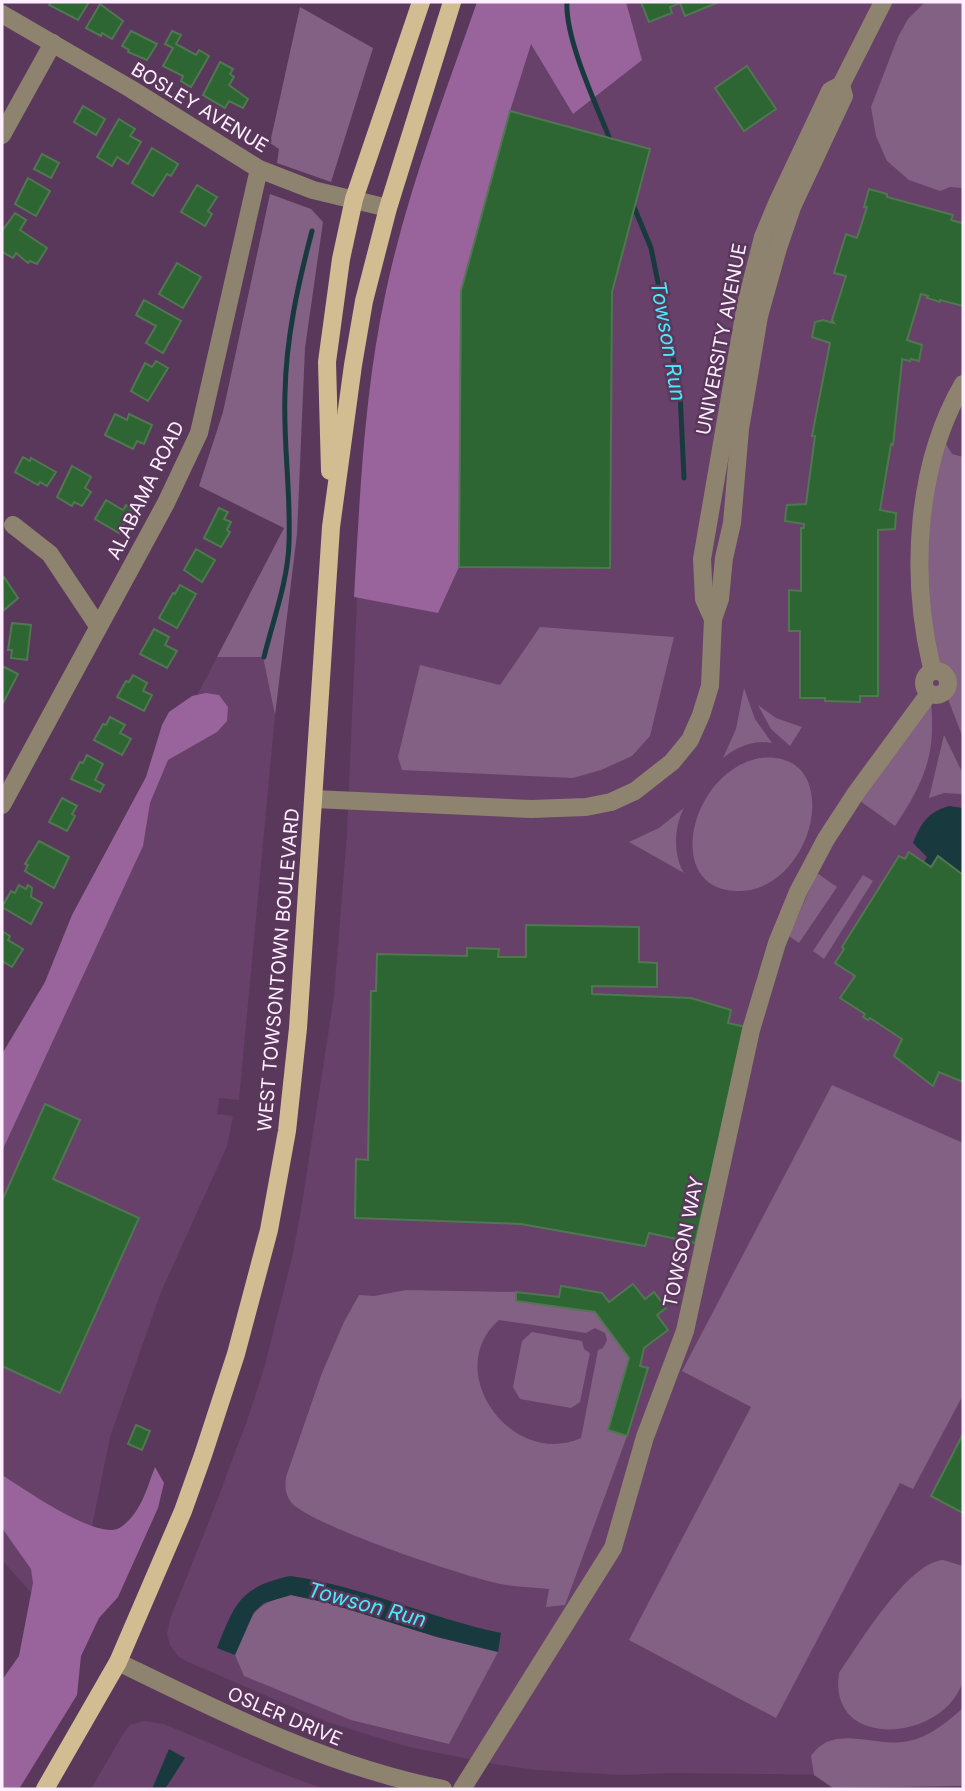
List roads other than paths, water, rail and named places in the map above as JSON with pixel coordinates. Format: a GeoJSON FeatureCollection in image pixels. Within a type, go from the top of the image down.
{"type":"FeatureCollection","features":[{"type":"Feature","properties":{"kind":"main road","name":"WEST TOWSONTOWN BOULEVARD"},"geometry":{"type":"LineString","coordinates":[[331,527],[327,362],[337,284],[354,199],[421,2]]}},
{"type":"Feature","properties":{"kind":"main road","name":"WEST TOWSONTOWN BOULEVARD"},"geometry":{"type":"LineString","coordinates":[[45,1789],[118,1662],[164,1556],[204,1455],[236,1354],[269,1230],[292,1089],[331,527],[364,301],[388,208],[452,2]]}},
{"type":"Feature","properties":{"kind":"street","name":"UNIVERSITY AVENUE"},"geometry":{"type":"LineString","coordinates":[[713,619],[704,599],[702,559],[746,304],[763,237],[830,91],[841,85],[883,2]]}},
{"type":"Feature","properties":{"kind":"street","name":"BOSLEY AVENUE"},"geometry":{"type":"LineString","coordinates":[[2,14],[259,169],[313,190],[388,208]]}},
{"type":"Feature","properties":{"kind":"street"},"geometry":{"type":"LineString","coordinates":[[2,135],[53,43]]}},
{"type":"Feature","properties":{"kind":"street","name":"UNIVERSITY AVENUE"},"geometry":{"type":"LineString","coordinates":[[314,799],[561,809],[611,802],[635,792],[673,762],[690,740],[710,686],[713,619],[720,599],[724,558],[732,523],[740,429],[759,316],[792,207],[844,96],[841,85]]}},
{"type":"Feature","properties":{"kind":"street","name":"ALABAMA ROAD"},"geometry":{"type":"LineString","coordinates":[[2,805],[166,503],[199,433],[259,169]]}},
{"type":"Feature","properties":{"kind":"street"},"geometry":{"type":"LineString","coordinates":[[936,668],[924,630],[920,585],[923,517],[936,450],[948,415],[963,384]]}},
{"type":"Feature","properties":{"kind":"street"},"geometry":{"type":"LineString","coordinates":[[13,525],[50,554],[98,626]]}},
{"type":"Feature","properties":{"kind":"street","name":"TOWSON WAY"},"geometry":{"type":"LineString","coordinates":[[462,1789],[613,1548],[636,1468],[685,1331],[745,1056],[769,968],[798,892],[826,839],[925,699]]}},
{"type":"Feature","properties":{"kind":"street","name":"OSLER DRIVE"},"geometry":{"type":"LineString","coordinates":[[118,1662],[252,1726],[317,1753],[383,1776],[443,1789]]}},
{"type":"Feature","properties":{"kind":"water"},"geometry":{"type":"Polygon","coordinates":[[[949,806],[963,808],[963,875],[938,856],[931,867],[924,862],[927,857],[913,843],[926,819],[949,806]]]}},
{"type":"Feature","properties":{"kind":"water"},"geometry":{"type":"Polygon","coordinates":[[[290,1576],[370,1594],[501,1633],[498,1652],[437,1637],[328,1603],[291,1595],[264,1603],[254,1612],[235,1655],[217,1648],[229,1619],[242,1599],[260,1586],[290,1576]]]}},
{"type":"Feature","properties":{"kind":"water"},"geometry":{"type":"Polygon","coordinates":[[[169,1749],[185,1758],[165,1789],[152,1789],[169,1749]]]}},
{"type":"Feature","properties":{"kind":"waterway","name":"Towson Run"},"geometry":{"type":"LineString","coordinates":[[567,2],[576,51],[609,137]]}},
{"type":"Feature","properties":{"kind":"waterway","name":"Towson Run"},"geometry":{"type":"LineString","coordinates":[[634,207],[651,248],[680,392],[684,478]]}},
{"type":"Feature","properties":{"kind":"waterway"},"geometry":{"type":"LineString","coordinates":[[264,657],[288,557],[286,372],[294,311],[312,231]]}}]}
